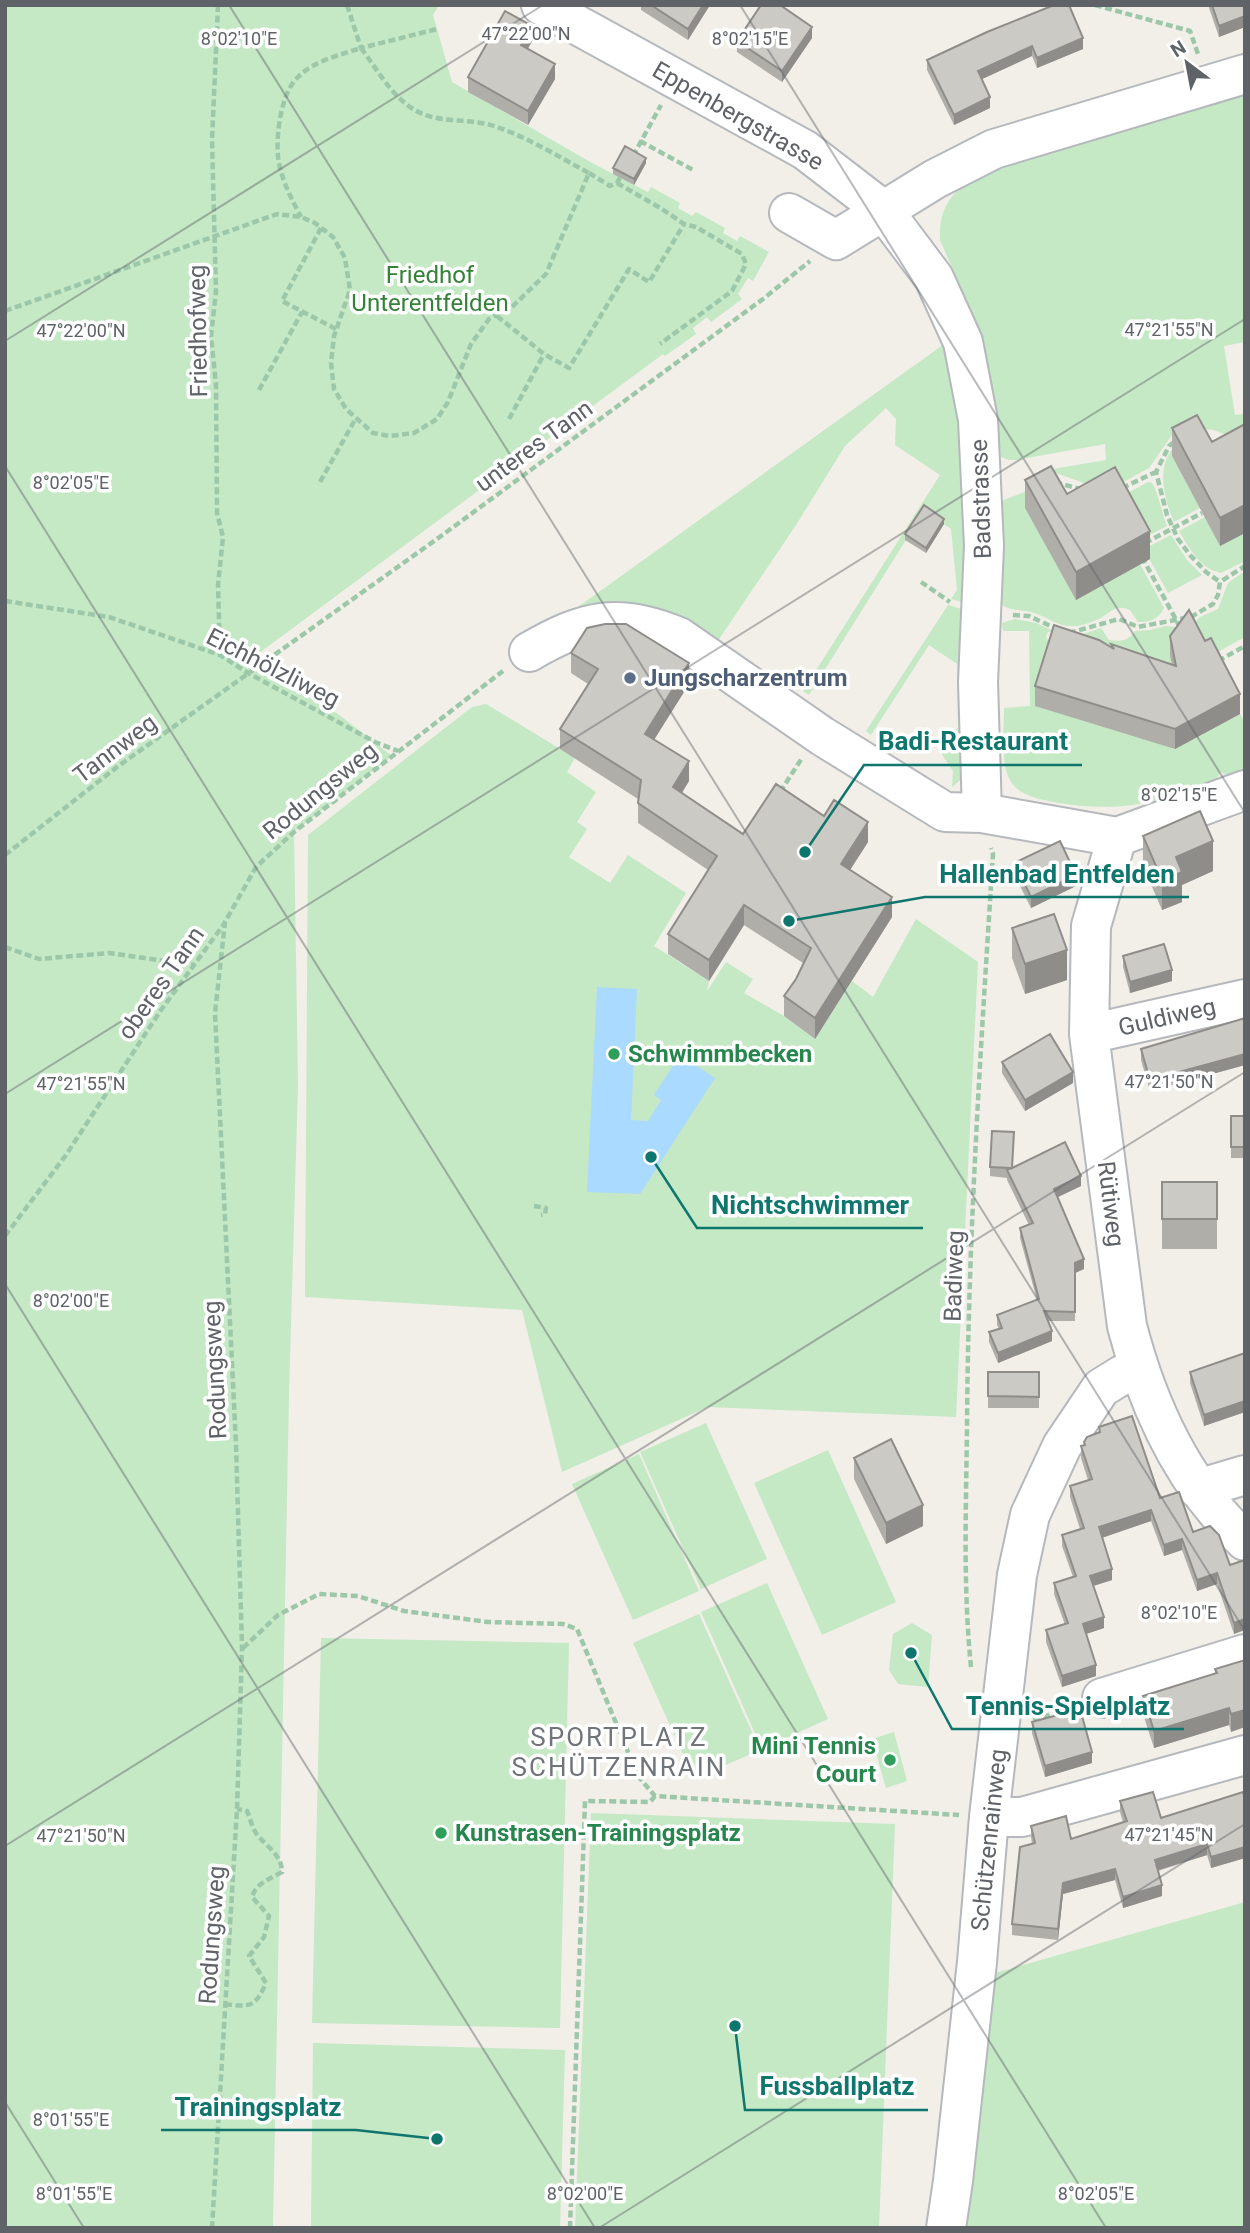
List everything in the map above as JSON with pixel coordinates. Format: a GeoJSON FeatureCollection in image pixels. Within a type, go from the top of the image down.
{"type":"FeatureCollection","features":[{"type":"Feature","properties":{"kind":"street","name":"Eppenbergstrasse"},"geometry":{"type":"LineString","coordinates":[[566,11],[676,80],[805,150],[883,210]]}},
{"type":"Feature","properties":{"kind":"street"},"geometry":{"type":"LineString","coordinates":[[789,213],[836,240],[935,179],[994,149],[1227,79]]}},
{"type":"Feature","properties":{"kind":"street","name":"Badstrasse"},"geometry":{"type":"LineString","coordinates":[[883,210],[934,278],[963,342],[978,421],[984,546],[978,682],[982,813]]}},
{"type":"Feature","properties":{"kind":"street"},"geometry":{"type":"LineString","coordinates":[[529,652],[581,626],[620,622],[658,628],[679,637],[817,733],[945,811],[982,813],[1118,836],[1245,790]]}},
{"type":"Feature","properties":{"kind":"street","name":"Rütiweg"},"geometry":{"type":"LineString","coordinates":[[1118,836],[1091,926],[1089,1034],[1127,1326],[1138,1369],[1176,1455],[1214,1510],[1245,1541]]}},
{"type":"Feature","properties":{"kind":"street","name":"Guldiweg"},"geometry":{"type":"LineString","coordinates":[[1089,1034],[1245,999]]}},
{"type":"Feature","properties":{"kind":"street","name":"Schützenrainweg"},"geometry":{"type":"LineString","coordinates":[[946,2228],[976,1975],[989,1816],[1017,1575],[1030,1516],[1062,1446],[1101,1388],[1138,1369]]}},
{"type":"Feature","properties":{"kind":"street"},"geometry":{"type":"LineString","coordinates":[[1198,1489],[1245,1475]]}},
{"type":"Feature","properties":{"kind":"street"},"geometry":{"type":"LineString","coordinates":[[1102,1698],[1245,1654]]}},
{"type":"Feature","properties":{"kind":"street"},"geometry":{"type":"LineString","coordinates":[[989,1816],[1022,1817],[1245,1755]]}},
{"type":"Feature","properties":{"kind":"path","name":"Friedhofweg"},"geometry":{"type":"LineString","coordinates":[[218,5],[212,140],[216,291],[211,336],[216,385],[217,513],[223,537],[218,585],[219,655]]}},
{"type":"Feature","properties":{"kind":"path"},"geometry":{"type":"LineString","coordinates":[[347,5],[361,48],[397,97],[416,111],[438,119],[494,126],[517,135],[610,186],[617,183],[625,169]]}},
{"type":"Feature","properties":{"kind":"path"},"geometry":{"type":"LineString","coordinates":[[1095,5],[1190,31],[1227,79]]}},
{"type":"Feature","properties":{"kind":"path"},"geometry":{"type":"LineString","coordinates":[[301,217],[290,196],[278,156],[283,106],[296,78],[311,66],[361,48],[437,29]]}},
{"type":"Feature","properties":{"kind":"path"},"geometry":{"type":"LineString","coordinates":[[629,162],[676,80]]}},
{"type":"Feature","properties":{"kind":"path"},"geometry":{"type":"LineString","coordinates":[[640,141],[695,172]]}},
{"type":"Feature","properties":{"kind":"path"},"geometry":{"type":"LineString","coordinates":[[5,311],[277,214],[301,217],[334,237],[345,258],[350,290],[336,329],[331,363],[334,389],[346,409],[373,433],[390,436],[414,433],[437,419],[448,402],[471,344],[489,319],[513,306],[546,274],[589,173]]}},
{"type":"Feature","properties":{"kind":"path"},"geometry":{"type":"LineString","coordinates":[[617,183],[663,208],[684,224],[696,227],[742,254],[746,264],[732,291],[660,344]]}},
{"type":"Feature","properties":{"kind":"path"},"geometry":{"type":"LineString","coordinates":[[497,316],[544,354],[569,368],[629,269],[649,282],[684,224]]}},
{"type":"Feature","properties":{"kind":"path"},"geometry":{"type":"LineString","coordinates":[[321,228],[282,301],[336,329]]}},
{"type":"Feature","properties":{"kind":"path","name":"unteres Tann"},"geometry":{"type":"LineString","coordinates":[[247,673],[437,539],[763,299],[836,240]]}},
{"type":"Feature","properties":{"kind":"path"},"geometry":{"type":"LineString","coordinates":[[259,390],[302,312]]}},
{"type":"Feature","properties":{"kind":"path"},"geometry":{"type":"LineString","coordinates":[[509,419],[544,354]]}},
{"type":"Feature","properties":{"kind":"path"},"geometry":{"type":"LineString","coordinates":[[320,482],[355,418]]}},
{"type":"Feature","properties":{"kind":"path"},"geometry":{"type":"LineString","coordinates":[[1116,491],[1156,472],[1169,446],[1178,439]]}},
{"type":"Feature","properties":{"kind":"path"},"geometry":{"type":"LineString","coordinates":[[1156,472],[1167,515],[1183,546],[1197,564],[1220,582]]}},
{"type":"Feature","properties":{"kind":"path"},"geometry":{"type":"LineString","coordinates":[[1050,481],[1089,492]]}},
{"type":"Feature","properties":{"kind":"path"},"geometry":{"type":"LineString","coordinates":[[1077,495],[1078,488]]}},
{"type":"Feature","properties":{"kind":"path"},"geometry":{"type":"LineString","coordinates":[[1182,630],[1137,548],[1202,513]]}},
{"type":"Feature","properties":{"kind":"path"},"geometry":{"type":"LineString","coordinates":[[982,611],[1029,616],[1060,631],[1071,633],[1119,619],[1138,627],[1151,626],[1191,617],[1213,604],[1220,582],[1245,566]]}},
{"type":"Feature","properties":{"kind":"path","name":"Eichhölzliweg"},"geometry":{"type":"LineString","coordinates":[[5,601],[109,617],[219,655],[375,742],[398,751]]}},
{"type":"Feature","properties":{"kind":"path"},"geometry":{"type":"LineString","coordinates":[[1213,663],[1245,646]]}},
{"type":"Feature","properties":{"kind":"path","name":"Rodungsweg"},"geometry":{"type":"LineString","coordinates":[[212,2228],[237,1809],[243,1648],[236,1431],[215,1013],[225,922],[256,867],[294,832],[529,652]]}},
{"type":"Feature","properties":{"kind":"path","name":"Tannweg"},"geometry":{"type":"LineString","coordinates":[[5,855],[117,767],[247,673]]}},
{"type":"Feature","properties":{"kind":"path"},"geometry":{"type":"LineString","coordinates":[[774,803],[817,733]]}},
{"type":"Feature","properties":{"kind":"path","name":"Badiweg"},"geometry":{"type":"LineString","coordinates":[[972,1672],[966,1619],[967,1368],[983,1007],[993,854],[982,813]]}},
{"type":"Feature","properties":{"kind":"path","name":"oberes Tann"},"geometry":{"type":"LineString","coordinates":[[5,1236],[66,1155],[161,1010],[225,922]]}},
{"type":"Feature","properties":{"kind":"path"},"geometry":{"type":"LineString","coordinates":[[5,947],[39,959],[109,953],[194,965]]}},
{"type":"Feature","properties":{"kind":"path"},"geometry":{"type":"LineString","coordinates":[[534,1206],[546,1208],[545,1214],[541,1215]]}},
{"type":"Feature","properties":{"kind":"path"},"geometry":{"type":"LineString","coordinates":[[243,1648],[278,1615],[319,1594],[358,1596],[404,1611],[488,1622],[563,1624],[577,1629],[638,1776],[655,1796],[989,1816]]}},
{"type":"Feature","properties":{"kind":"path"},"geometry":{"type":"LineString","coordinates":[[1000,1731],[1102,1698]]}},
{"type":"Feature","properties":{"kind":"path"},"geometry":{"type":"LineString","coordinates":[[570,2228],[585,1801],[650,1802],[655,1796]]}},
{"type":"Feature","properties":{"kind":"path"},"geometry":{"type":"LineString","coordinates":[[225,2004],[249,2007],[266,1983],[249,1956],[264,1937],[269,1916],[252,1897],[259,1884],[282,1872],[282,1866],[275,1854],[256,1833],[247,1811],[237,1809]]}},
{"type":"Feature","properties":{"kind":"green space","name":"Friedhof Unterentfelden"},"geometry":{"type":"Polygon","coordinates":[[[5,5],[439,5],[433,15],[452,82],[592,163],[648,192],[651,187],[680,203],[678,208],[692,216],[696,212],[725,228],[723,233],[737,241],[740,236],[769,252],[753,281],[748,278],[738,294],[742,299],[711,322],[707,317],[693,328],[696,334],[665,356],[663,354],[251,659],[265,672],[338,714],[392,756],[294,832],[298,1085],[289,1394],[273,2228],[5,2228],[5,5]]]}},
{"type":"Feature","properties":{"kind":"green space"},"geometry":{"type":"Polygon","coordinates":[[[1245,95],[1245,342],[1224,346],[1235,415],[1245,414],[1245,441],[1213,430],[1196,428],[1172,435],[1149,468],[1116,486],[1090,485],[1047,470],[1106,460],[1105,444],[1016,460],[1001,457],[991,379],[976,323],[940,240],[941,220],[948,202],[970,182],[1003,165],[1061,146],[1245,95]]]}},
{"type":"Feature","properties":{"kind":"green space"},"geometry":{"type":"Polygon","coordinates":[[[947,342],[961,407],[969,604],[951,599],[957,590],[951,529],[924,511],[809,695],[803,691],[940,475],[895,445],[896,419],[886,408],[845,446],[796,525],[713,648],[525,645],[947,342]]]}},
{"type":"Feature","properties":{"kind":"green space"},"geometry":{"type":"Polygon","coordinates":[[[1176,445],[1172,456],[1200,508],[1174,522],[1163,482],[1165,462],[1176,445]]]}},
{"type":"Feature","properties":{"kind":"green space"},"geometry":{"type":"Polygon","coordinates":[[[1148,482],[1154,487],[1167,526],[1140,540],[1117,499],[1148,482]]]}},
{"type":"Feature","properties":{"kind":"green space"},"geometry":{"type":"Polygon","coordinates":[[[1035,488],[1066,493],[1069,496],[1076,600],[1140,564],[1164,608],[1156,618],[1138,622],[1130,610],[1118,608],[1092,622],[1069,626],[1002,605],[1001,501],[1035,488]]]}},
{"type":"Feature","properties":{"kind":"green space"},"geometry":{"type":"Polygon","coordinates":[[[1205,517],[1220,546],[1245,533],[1245,561],[1221,573],[1197,558],[1179,531],[1205,517]]]}},
{"type":"Feature","properties":{"kind":"green space"},"geometry":{"type":"Polygon","coordinates":[[[1171,535],[1187,560],[1202,575],[1168,593],[1144,549],[1171,535]]]}},
{"type":"Feature","properties":{"kind":"green space"},"geometry":{"type":"Polygon","coordinates":[[[1245,571],[1245,637],[1216,653],[1191,626],[1200,617],[1218,609],[1228,583],[1245,571]]]}},
{"type":"Feature","properties":{"kind":"green space"},"geometry":{"type":"Polygon","coordinates":[[[948,605],[968,611],[964,777],[952,787],[953,771],[941,753],[958,727],[957,664],[929,645],[871,735],[866,731],[948,605]]]}},
{"type":"Feature","properties":{"kind":"green space"},"geometry":{"type":"Polygon","coordinates":[[[1015,619],[1036,623],[1054,631],[1048,632],[1046,636],[1052,650],[1174,749],[1240,714],[1245,718],[1245,768],[1226,775],[1221,772],[1216,779],[1158,800],[1122,806],[1059,803],[1020,791],[1008,775],[1003,746],[1004,708],[1030,706],[1029,631],[1003,631],[1002,623],[1015,619]]]}},
{"type":"Feature","properties":{"kind":"green space"},"geometry":{"type":"Polygon","coordinates":[[[1175,627],[1187,650],[1179,674],[1078,639],[1083,634],[1101,628],[1109,640],[1121,641],[1135,631],[1175,627]]]}},
{"type":"Feature","properties":{"kind":"green space"},"geometry":{"type":"Polygon","coordinates":[[[486,704],[575,758],[567,772],[596,792],[577,822],[587,829],[569,857],[610,883],[628,855],[686,893],[654,946],[709,981],[707,991],[726,962],[753,979],[744,993],[784,1016],[815,1039],[852,981],[873,997],[916,919],[978,962],[956,1417],[708,1407],[562,1472],[522,1310],[305,1297],[308,835],[472,707],[486,704]]]}},
{"type":"Feature","properties":{"kind":"green space"},"geometry":{"type":"Polygon","coordinates":[[[706,1423],[767,1559],[701,1589],[640,1452],[706,1423]]]}},
{"type":"Feature","properties":{"kind":"green space"},"geometry":{"type":"Polygon","coordinates":[[[828,1450],[896,1602],[822,1635],[754,1483],[828,1450]]]}},
{"type":"Feature","properties":{"kind":"green space"},"geometry":{"type":"Polygon","coordinates":[[[639,1454],[699,1591],[633,1620],[572,1484],[639,1454]]]}},
{"type":"Feature","properties":{"kind":"green space"},"geometry":{"type":"Polygon","coordinates":[[[767,1583],[828,1719],[762,1749],[701,1612],[767,1583]]]}},
{"type":"Feature","properties":{"kind":"green space"},"geometry":{"type":"Polygon","coordinates":[[[699,1614],[760,1750],[694,1779],[633,1643],[699,1614]]]}},
{"type":"Feature","properties":{"kind":"green space"},"geometry":{"type":"Polygon","coordinates":[[[912,1623],[932,1635],[928,1687],[898,1684],[889,1670],[893,1634],[912,1623]]]}},
{"type":"Feature","properties":{"kind":"green space","name":"Kunstrasen-Trainingsplatz"},"geometry":{"type":"Polygon","coordinates":[[[321,1638],[569,1643],[560,2028],[312,2023],[321,1638]]]}},
{"type":"Feature","properties":{"kind":"green space","name":"Mini Tennis Court"},"geometry":{"type":"Polygon","coordinates":[[[894,1732],[907,1781],[886,1788],[872,1739],[894,1732]]]}},
{"type":"Feature","properties":{"kind":"green space"},"geometry":{"type":"Polygon","coordinates":[[[591,1813],[895,1824],[879,2228],[575,2228],[591,1813]]]}},
{"type":"Feature","properties":{"kind":"green space"},"geometry":{"type":"Polygon","coordinates":[[[1245,1902],[1245,2228],[961,2228],[988,1975],[1245,1902]]]}},
{"type":"Feature","properties":{"kind":"green space"},"geometry":{"type":"Polygon","coordinates":[[[313,2043],[565,2050],[560,2228],[311,2228],[313,2043]]]}},
{"type":"Feature","properties":{"kind":"water","name":"Schwimmbecken"},"geometry":{"type":"Polygon","coordinates":[[[597,987],[637,989],[631,1120],[648,1121],[661,1100],[654,1095],[680,1055],[715,1078],[640,1194],[587,1192],[597,987]]]}},
{"type":"Feature","properties":{"kind":"building"},"geometry":{"type":"Polygon","coordinates":[[[651,5],[703,5],[688,29],[651,5]]]}},
{"type":"Feature","properties":{"kind":"building"},"geometry":{"type":"Polygon","coordinates":[[[761,5],[780,5],[812,27],[782,71],[737,41],[761,5]]]}},
{"type":"Feature","properties":{"kind":"building"},"geometry":{"type":"Polygon","coordinates":[[[1054,5],[1069,5],[1083,38],[1037,58],[1032,46],[978,71],[990,97],[954,115],[927,60],[1054,5]]]}},
{"type":"Feature","properties":{"kind":"building"},"geometry":{"type":"Polygon","coordinates":[[[1212,5],[1245,5],[1245,16],[1219,26],[1212,5]]]}},
{"type":"Feature","properties":{"kind":"building"},"geometry":{"type":"Polygon","coordinates":[[[505,11],[532,26],[521,45],[555,64],[528,111],[468,77],[505,11]]]}},
{"type":"Feature","properties":{"kind":"building"},"geometry":{"type":"Polygon","coordinates":[[[625,146],[646,158],[634,179],[613,168],[625,146]]]}},
{"type":"Feature","properties":{"kind":"building"},"geometry":{"type":"Polygon","coordinates":[[[1197,415],[1212,442],[1245,424],[1245,505],[1220,518],[1172,428],[1197,415]]]}},
{"type":"Feature","properties":{"kind":"building"},"geometry":{"type":"Polygon","coordinates":[[[1051,466],[1067,494],[1115,467],[1150,531],[1076,572],[1025,480],[1051,466]]]}},
{"type":"Feature","properties":{"kind":"building"},"geometry":{"type":"Polygon","coordinates":[[[924,505],[944,519],[926,548],[905,534],[924,505]]]}},
{"type":"Feature","properties":{"kind":"building"},"geometry":{"type":"Polygon","coordinates":[[[1189,610],[1205,641],[1211,638],[1240,694],[1175,729],[1035,686],[1054,625],[1099,640],[1114,649],[1111,644],[1176,666],[1170,636],[1189,610]]]}},
{"type":"Feature","properties":{"kind":"building"},"geometry":{"type":"Polygon","coordinates":[[[605,624],[626,624],[689,663],[645,734],[689,761],[673,787],[743,834],[776,784],[824,816],[834,800],[868,822],[841,864],[892,897],[815,1018],[784,996],[796,979],[811,948],[744,905],[709,960],[668,934],[717,856],[638,803],[641,780],[560,729],[598,669],[571,653],[587,628],[605,624]]]}},
{"type":"Feature","properties":{"kind":"building"},"geometry":{"type":"Polygon","coordinates":[[[1200,811],[1213,841],[1176,857],[1182,872],[1162,880],[1143,836],[1200,811]]]}},
{"type":"Feature","properties":{"kind":"building"},"geometry":{"type":"Polygon","coordinates":[[[1060,841],[1076,875],[1031,897],[1014,863],[1060,841]]]}},
{"type":"Feature","properties":{"kind":"building"},"geometry":{"type":"Polygon","coordinates":[[[1054,914],[1067,950],[1025,964],[1012,928],[1054,914]]]}},
{"type":"Feature","properties":{"kind":"building"},"geometry":{"type":"Polygon","coordinates":[[[1164,944],[1172,970],[1130,982],[1123,956],[1164,944]]]}},
{"type":"Feature","properties":{"kind":"building"},"geometry":{"type":"Polygon","coordinates":[[[1245,1018],[1245,1054],[1150,1080],[1141,1049],[1245,1018]]]}},
{"type":"Feature","properties":{"kind":"building"},"geometry":{"type":"Polygon","coordinates":[[[1050,1034],[1073,1072],[1025,1100],[1002,1062],[1050,1034]]]}},
{"type":"Feature","properties":{"kind":"building"},"geometry":{"type":"Polygon","coordinates":[[[1231,1116],[1245,1116],[1245,1147],[1231,1147],[1231,1116]]]}},
{"type":"Feature","properties":{"kind":"building"},"geometry":{"type":"Polygon","coordinates":[[[992,1131],[1014,1132],[1012,1168],[1065,1142],[1081,1176],[1054,1189],[1084,1259],[1075,1263],[1075,1312],[1044,1311],[1052,1331],[998,1353],[989,1332],[1002,1328],[997,1315],[1039,1299],[1020,1228],[1033,1223],[1007,1170],[1011,1168],[990,1167],[992,1131]]]}},
{"type":"Feature","properties":{"kind":"building"},"geometry":{"type":"Polygon","coordinates":[[[1162,1182],[1217,1182],[1217,1219],[1162,1219],[1162,1182]]]}},
{"type":"Feature","properties":{"kind":"building"},"geometry":{"type":"Polygon","coordinates":[[[1245,1353],[1245,1401],[1204,1415],[1190,1372],[1245,1353]]]}},
{"type":"Feature","properties":{"kind":"building"},"geometry":{"type":"Polygon","coordinates":[[[988,1372],[1039,1372],[1039,1397],[988,1396],[988,1372]]]}},
{"type":"Feature","properties":{"kind":"building"},"geometry":{"type":"Polygon","coordinates":[[[1132,1416],[1160,1498],[1179,1492],[1193,1532],[1210,1526],[1219,1535],[1230,1565],[1245,1560],[1245,1619],[1234,1623],[1217,1573],[1197,1580],[1182,1539],[1164,1545],[1151,1510],[1099,1527],[1112,1569],[1090,1576],[1104,1617],[1083,1624],[1096,1665],[1062,1676],[1046,1630],[1068,1623],[1054,1583],[1076,1576],[1062,1535],[1084,1528],[1070,1486],[1092,1479],[1081,1446],[1085,1445],[1087,1437],[1100,1432],[1099,1427],[1132,1416]]]}},
{"type":"Feature","properties":{"kind":"building"},"geometry":{"type":"Polygon","coordinates":[[[891,1439],[923,1505],[886,1523],[854,1458],[891,1439]]]}},
{"type":"Feature","properties":{"kind":"building"},"geometry":{"type":"Polygon","coordinates":[[[1245,1660],[1245,1710],[1231,1714],[1229,1708],[1154,1731],[1143,1696],[1217,1673],[1215,1669],[1245,1660]]]}},
{"type":"Feature","properties":{"kind":"building"},"geometry":{"type":"Polygon","coordinates":[[[1080,1709],[1092,1752],[1045,1766],[1032,1722],[1080,1709]]]}},
{"type":"Feature","properties":{"kind":"building"},"geometry":{"type":"Polygon","coordinates":[[[1153,1792],[1161,1818],[1243,1792],[1245,1847],[1211,1857],[1207,1844],[1155,1860],[1162,1885],[1123,1897],[1115,1869],[1063,1883],[1058,1929],[1012,1924],[1020,1847],[1035,1843],[1031,1826],[1066,1816],[1071,1839],[1127,1821],[1120,1801],[1153,1792]]]}},
{"type":"Feature","properties":{"kind":"place","name":"Jungscharzentrum"},"geometry":{"type":"Point","coordinates":[630,678]}},
{"type":"Feature","properties":{"kind":"place","name":"Badi-Restaurant"},"geometry":{"type":"Point","coordinates":[805,852]}},
{"type":"Feature","properties":{"kind":"place","name":"Hallenbad Entfelden"},"geometry":{"type":"Point","coordinates":[789,921]}},
{"type":"Feature","properties":{"kind":"place","name":"Schwimmbecken"},"geometry":{"type":"Point","coordinates":[614,1054]}},
{"type":"Feature","properties":{"kind":"place","name":"Nichtschwimmer"},"geometry":{"type":"Point","coordinates":[651,1157]}},
{"type":"Feature","properties":{"kind":"place","name":"Tennis-Spielplatz"},"geometry":{"type":"Point","coordinates":[911,1653]}},
{"type":"Feature","properties":{"kind":"place","name":"Mini Tennis Court"},"geometry":{"type":"Point","coordinates":[890,1760]}},
{"type":"Feature","properties":{"kind":"place","name":"Kunstrasen-Trainingsplatz"},"geometry":{"type":"Point","coordinates":[441,1833]}},
{"type":"Feature","properties":{"kind":"place","name":"Fussballplatz"},"geometry":{"type":"Point","coordinates":[735,2026]}},
{"type":"Feature","properties":{"kind":"place","name":"Trainingsplatz"},"geometry":{"type":"Point","coordinates":[437,2139]}},
{"type":"Feature","properties":{"kind":"district","name":"SPORTPLATZ SCHÜTZENRAIN"},"geometry":{"type":"Point","coordinates":[619,1752]}}]}
